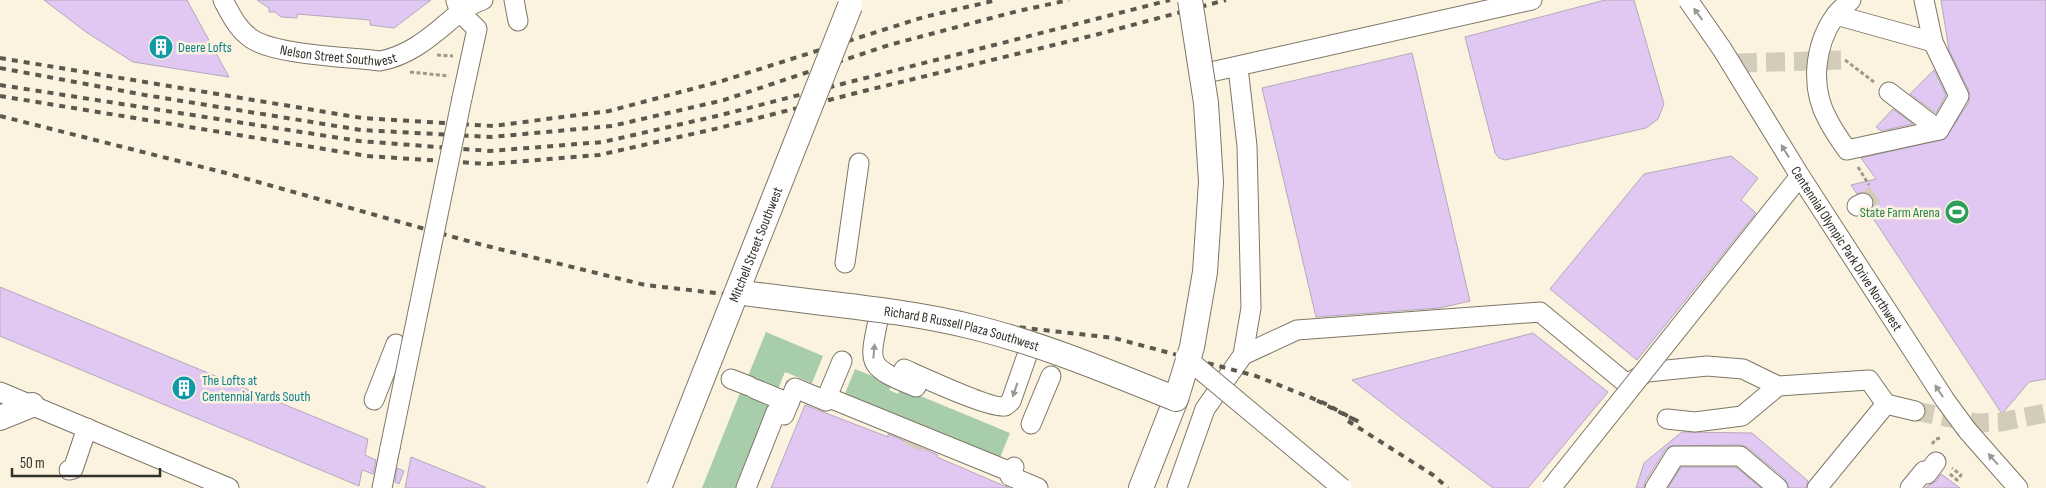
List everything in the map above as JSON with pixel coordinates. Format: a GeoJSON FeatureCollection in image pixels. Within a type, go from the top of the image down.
{"type":"FeatureCollection","features":[{"type":"Feature","properties":{"kind":"main road"},"geometry":{"type":"LineString","coordinates":[[1141,488],[1176,399],[1192,347],[1205,272],[1211,182],[1206,103],[1190,0]]}},
{"type":"Feature","properties":{"kind":"main road","name":"Mitchell Street Southwest"},"geometry":{"type":"LineString","coordinates":[[659,488],[851,3]]}},
{"type":"Feature","properties":{"kind":"main road","name":"Richard B Russell Plaza Southwest"},"geometry":{"type":"LineString","coordinates":[[737,292],[925,316],[977,328],[1031,344],[1176,399]]}},
{"type":"Feature","properties":{"kind":"main road"},"geometry":{"type":"LineString","coordinates":[[0,418],[32,405]]}},
{"type":"Feature","properties":{"kind":"street","name":"Nelson Street Southwest"},"geometry":{"type":"LineString","coordinates":[[223,0],[237,26],[252,40],[272,48],[380,61],[392,59],[406,53],[428,39],[458,6],[483,0]]}},
{"type":"Feature","properties":{"kind":"street"},"geometry":{"type":"LineString","coordinates":[[514,0],[518,21]]}},
{"type":"Feature","properties":{"kind":"street"},"geometry":{"type":"LineString","coordinates":[[1202,74],[1532,0]]}},
{"type":"Feature","properties":{"kind":"street","name":"Centennial Olympic Park Drive Northwest"},"geometry":{"type":"LineString","coordinates":[[1688,0],[1722,49],[1800,176],[1945,400],[2018,488]]}},
{"type":"Feature","properties":{"kind":"street"},"geometry":{"type":"LineString","coordinates":[[1851,0],[1836,15],[1825,32],[1819,50],[1816,77],[1819,97],[1827,119],[1847,150],[1939,130],[1959,96],[1933,42],[1924,0]]}},
{"type":"Feature","properties":{"kind":"street"},"geometry":{"type":"LineString","coordinates":[[382,488],[462,98],[478,29],[458,6]]}},
{"type":"Feature","properties":{"kind":"street"},"geometry":{"type":"LineString","coordinates":[[1836,15],[1933,42]]}},
{"type":"Feature","properties":{"kind":"street"},"geometry":{"type":"LineString","coordinates":[[1177,488],[1205,409],[1243,354],[1251,308],[1246,146],[1239,76]]}},
{"type":"Feature","properties":{"kind":"street"},"geometry":{"type":"LineString","coordinates":[[1889,92],[1939,130]]}},
{"type":"Feature","properties":{"kind":"street"},"geometry":{"type":"LineString","coordinates":[[845,263],[859,163]]}},
{"type":"Feature","properties":{"kind":"street"},"geometry":{"type":"LineString","coordinates":[[1551,488],[1800,176]]}},
{"type":"Feature","properties":{"kind":"street"},"geometry":{"type":"LineString","coordinates":[[880,310],[872,353],[873,362],[880,371],[968,409]]}},
{"type":"Feature","properties":{"kind":"street"},"geometry":{"type":"LineString","coordinates":[[1243,354],[1297,330],[1540,312],[1627,384],[1647,372],[1707,366],[1743,369],[1778,386],[1869,380],[1886,404],[1915,411]]}},
{"type":"Feature","properties":{"kind":"street"},"geometry":{"type":"LineString","coordinates":[[374,400],[396,344]]}},
{"type":"Feature","properties":{"kind":"street"},"geometry":{"type":"LineString","coordinates":[[904,369],[976,399],[996,406],[1005,406],[1011,401],[1031,344]]}},
{"type":"Feature","properties":{"kind":"street"},"geometry":{"type":"LineString","coordinates":[[1185,357],[1342,488]]}},
{"type":"Feature","properties":{"kind":"street"},"geometry":{"type":"LineString","coordinates":[[746,488],[776,412],[784,415],[795,388],[826,401],[842,361]]}},
{"type":"Feature","properties":{"kind":"street"},"geometry":{"type":"LineString","coordinates":[[1031,424],[1051,376]]}},
{"type":"Feature","properties":{"kind":"street"},"geometry":{"type":"LineString","coordinates":[[731,379],[789,402]]}},
{"type":"Feature","properties":{"kind":"street"},"geometry":{"type":"LineString","coordinates":[[1667,419],[1694,422],[1742,416],[1778,386]]}},
{"type":"Feature","properties":{"kind":"street"},"geometry":{"type":"LineString","coordinates":[[0,392],[229,488]]}},
{"type":"Feature","properties":{"kind":"street"},"geometry":{"type":"LineString","coordinates":[[827,397],[917,436],[1013,470],[1010,476],[1038,488]]}},
{"type":"Feature","properties":{"kind":"street"},"geometry":{"type":"LineString","coordinates":[[1817,488],[1886,404]]}},
{"type":"Feature","properties":{"kind":"street"},"geometry":{"type":"LineString","coordinates":[[69,470],[73,469],[87,428]]}},
{"type":"Feature","properties":{"kind":"street"},"geometry":{"type":"LineString","coordinates":[[1655,488],[1675,456],[1740,456],[1778,488]]}},
{"type":"Feature","properties":{"kind":"street"},"geometry":{"type":"LineString","coordinates":[[1910,488],[1924,471],[1927,474],[1936,462]]}},
{"type":"Feature","properties":{"kind":"path"},"geometry":{"type":"LineString","coordinates":[[1845,60],[1889,92]]}},
{"type":"Feature","properties":{"kind":"path"},"geometry":{"type":"LineString","coordinates":[[400,71],[467,77]]}},
{"type":"Feature","properties":{"kind":"path"},"geometry":{"type":"LineString","coordinates":[[1847,150],[1863,199]]}},
{"type":"Feature","properties":{"kind":"path"},"geometry":{"type":"LineString","coordinates":[[1936,439],[1940,438]]}},
{"type":"Feature","properties":{"kind":"green space"},"geometry":{"type":"Polygon","coordinates":[[[766,332],[823,356],[812,383],[785,372],[778,389],[748,376],[766,332]]]}},
{"type":"Feature","properties":{"kind":"green space"},"geometry":{"type":"Polygon","coordinates":[[[855,369],[892,384],[889,390],[898,394],[901,388],[1010,433],[999,460],[844,396],[855,369]]]}},
{"type":"Feature","properties":{"kind":"green space"},"geometry":{"type":"Polygon","coordinates":[[[740,393],[770,406],[737,488],[702,488],[740,393]]]}},
{"type":"Feature","properties":{"kind":"building","name":"Deere Lofts"},"geometry":{"type":"Polygon","coordinates":[[[44,0],[187,0],[229,77],[133,62],[86,32],[44,0]]]}},
{"type":"Feature","properties":{"kind":"building"},"geometry":{"type":"Polygon","coordinates":[[[257,0],[431,0],[394,28],[370,25],[370,20],[297,14],[297,18],[281,17],[275,12],[269,12],[269,8],[257,0]]]}},
{"type":"Feature","properties":{"kind":"building"},"geometry":{"type":"Polygon","coordinates":[[[1605,0],[1634,0],[1664,104],[1658,119],[1646,128],[1505,160],[1499,158],[1495,153],[1465,37],[1605,0]]]}},
{"type":"Feature","properties":{"kind":"building","name":"State Farm Arena"},"geometry":{"type":"Polygon","coordinates":[[[1941,0],[2046,0],[2046,379],[2029,382],[2002,414],[1869,212],[1874,204],[1873,198],[1864,192],[1857,194],[1851,185],[1876,179],[1861,158],[1945,139],[1969,102],[1969,91],[1949,50],[1941,0]]]}},
{"type":"Feature","properties":{"kind":"building"},"geometry":{"type":"Polygon","coordinates":[[[1412,53],[1470,301],[1440,308],[1316,317],[1262,88],[1412,53]]]}},
{"type":"Feature","properties":{"kind":"building"},"geometry":{"type":"Polygon","coordinates":[[[1934,70],[1946,95],[1936,113],[1910,94],[1934,70]]]}},
{"type":"Feature","properties":{"kind":"building"},"geometry":{"type":"Polygon","coordinates":[[[1893,109],[1913,124],[1881,131],[1876,127],[1893,109]]]}},
{"type":"Feature","properties":{"kind":"building"},"geometry":{"type":"Polygon","coordinates":[[[1731,156],[1758,178],[1741,200],[1756,213],[1637,360],[1550,289],[1644,174],[1731,156]]]}},
{"type":"Feature","properties":{"kind":"building","name":"The Lofts at Centennial Yards South"},"geometry":{"type":"Polygon","coordinates":[[[0,287],[368,439],[365,455],[376,460],[373,474],[362,470],[359,486],[0,336],[0,287]]]}},
{"type":"Feature","properties":{"kind":"building"},"geometry":{"type":"Polygon","coordinates":[[[1533,333],[1608,392],[1528,488],[1493,488],[1352,380],[1533,333]]]}},
{"type":"Feature","properties":{"kind":"building"},"geometry":{"type":"Polygon","coordinates":[[[805,405],[888,437],[888,434],[1009,488],[771,488],[805,405]]]}},
{"type":"Feature","properties":{"kind":"building"},"geometry":{"type":"Polygon","coordinates":[[[1682,432],[1752,433],[1808,481],[1806,488],[1789,488],[1785,479],[1747,447],[1740,445],[1670,446],[1665,450],[1645,482],[1644,488],[1636,488],[1644,463],[1682,432]]]}},
{"type":"Feature","properties":{"kind":"building"},"geometry":{"type":"Polygon","coordinates":[[[411,457],[485,487],[485,488],[405,488],[411,457]]]}},
{"type":"Feature","properties":{"kind":"building"},"geometry":{"type":"Polygon","coordinates":[[[1681,467],[1736,467],[1761,488],[1668,488],[1681,467]]]}},
{"type":"Feature","properties":{"kind":"building"},"geometry":{"type":"Polygon","coordinates":[[[397,468],[404,471],[399,484],[395,482],[397,468]]]}},
{"type":"Feature","properties":{"kind":"building"},"geometry":{"type":"Polygon","coordinates":[[[1941,474],[1960,488],[1925,488],[1936,481],[1941,474]]]}},
{"type":"Feature","properties":{"kind":"tunnel"},"geometry":{"type":"LineString","coordinates":[[1738,63],[1845,60]]}},
{"type":"Feature","properties":{"kind":"tunnel"},"geometry":{"type":"LineString","coordinates":[[1863,203],[1875,194]]}},
{"type":"Feature","properties":{"kind":"tunnel"},"geometry":{"type":"LineString","coordinates":[[1915,411],[1976,423],[2001,422],[2046,413]]}},
{"type":"Feature","properties":{"kind":"tunnel"},"geometry":{"type":"LineString","coordinates":[[912,447],[916,439]]}},
{"type":"Feature","properties":{"kind":"railway"},"geometry":{"type":"LineString","coordinates":[[0,58],[362,118],[493,126],[609,111],[722,81],[924,17],[997,0]]}},
{"type":"Feature","properties":{"kind":"railway"},"geometry":{"type":"LineString","coordinates":[[0,68],[145,95],[361,130],[491,137],[612,126],[724,100],[889,45],[1018,11],[1069,0]]}},
{"type":"Feature","properties":{"kind":"railway"},"geometry":{"type":"LineString","coordinates":[[0,85],[359,141],[490,151],[603,142],[721,115],[1170,0]]}},
{"type":"Feature","properties":{"kind":"railway"},"geometry":{"type":"LineString","coordinates":[[0,96],[367,156],[488,164],[599,155],[719,128],[1095,35],[1226,0]]}},
{"type":"Feature","properties":{"kind":"railway"},"geometry":{"type":"LineString","coordinates":[[0,116],[226,173],[475,243],[645,285],[1114,338],[1256,376],[1324,403],[1359,422],[1310,397]]}},
{"type":"Feature","properties":{"kind":"railway"},"geometry":{"type":"LineString","coordinates":[[1348,421],[1433,475],[1448,488]]}},
{"type":"Feature","properties":{"kind":"place","name":"Deere Lofts"},"geometry":{"type":"Point","coordinates":[161,47]}},
{"type":"Feature","properties":{"kind":"place","name":"State Farm Arena"},"geometry":{"type":"Point","coordinates":[1957,212]}},
{"type":"Feature","properties":{"kind":"place","name":"The Lofts at Centennial Yards South"},"geometry":{"type":"Point","coordinates":[184,388]}}]}
